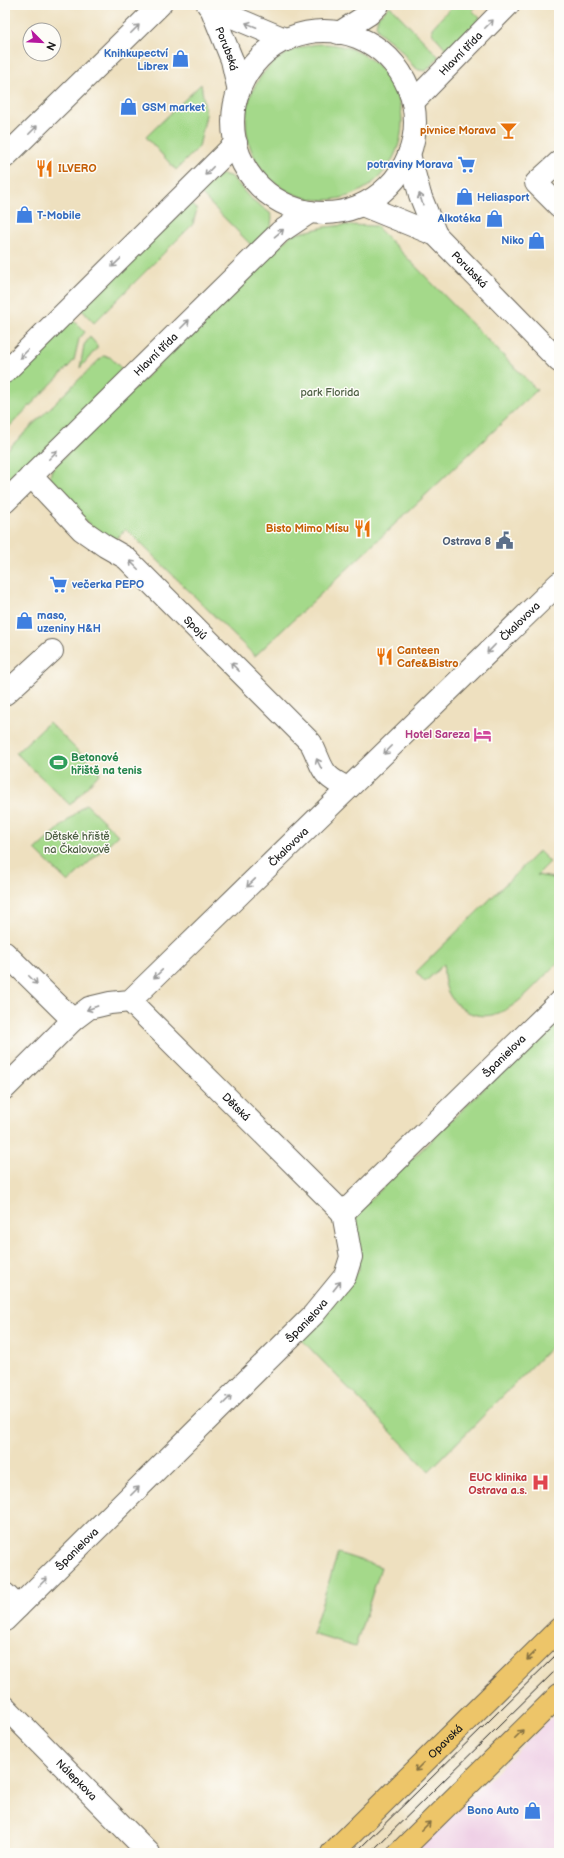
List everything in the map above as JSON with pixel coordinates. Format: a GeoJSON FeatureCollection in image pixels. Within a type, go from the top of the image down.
{"type":"FeatureCollection","features":[{"type":"Feature","properties":{"kind":"main road","name":"Opavská"},"geometry":{"type":"LineString","coordinates":[[332,1853],[559,1629]]}},
{"type":"Feature","properties":{"kind":"main road"},"geometry":{"type":"LineString","coordinates":[[398,1853],[559,1695]]}},
{"type":"Feature","properties":{"kind":"street"},"geometry":{"type":"LineString","coordinates":[[5,158],[160,5]]}},
{"type":"Feature","properties":{"kind":"street"},"geometry":{"type":"LineString","coordinates":[[339,33],[369,14],[378,5]]}},
{"type":"Feature","properties":{"kind":"street","name":"Hlavní třída"},"geometry":{"type":"LineString","coordinates":[[413,102],[508,5]]}},
{"type":"Feature","properties":{"kind":"street","name":"Porubská"},"geometry":{"type":"LineString","coordinates":[[210,7],[287,40]]}},
{"type":"Feature","properties":{"kind":"street","name":"Porubská"},"geometry":{"type":"LineString","coordinates":[[210,7],[232,60],[239,90]]}},
{"type":"Feature","properties":{"kind":"street"},"geometry":{"type":"LineString","coordinates":[[321,32],[339,33],[356,37],[372,45],[386,56],[401,74],[413,102],[415,119],[414,137],[409,154],[401,170],[391,184],[377,196],[362,205],[345,211],[327,213],[310,212],[287,205],[262,189],[250,176],[236,143],[234,126],[235,108],[239,90],[247,74],[258,60],[271,48],[304,34],[321,32]]}},
{"type":"Feature","properties":{"kind":"street"},"geometry":{"type":"LineString","coordinates":[[5,372],[236,143]]}},
{"type":"Feature","properties":{"kind":"street"},"geometry":{"type":"LineString","coordinates":[[409,154],[421,199],[436,235]]}},
{"type":"Feature","properties":{"kind":"street"},"geometry":{"type":"LineString","coordinates":[[559,162],[536,183],[559,206]]}},
{"type":"Feature","properties":{"kind":"street","name":"Porubská"},"geometry":{"type":"LineString","coordinates":[[362,205],[436,235],[559,361]]}},
{"type":"Feature","properties":{"kind":"street","name":"Hlavní třída"},"geometry":{"type":"LineString","coordinates":[[5,502],[280,232],[310,212]]}},
{"type":"Feature","properties":{"kind":"street","name":"Spojů"},"geometry":{"type":"LineString","coordinates":[[31,476],[82,530],[126,558],[311,743],[320,766],[330,779],[348,788]]}},
{"type":"Feature","properties":{"kind":"street","name":"Čkalovova"},"geometry":{"type":"LineString","coordinates":[[130,1001],[559,583]]}},
{"type":"Feature","properties":{"kind":"street"},"geometry":{"type":"LineString","coordinates":[[5,694],[52,651]]}},
{"type":"Feature","properties":{"kind":"street"},"geometry":{"type":"LineString","coordinates":[[8,961],[73,1020]]}},
{"type":"Feature","properties":{"kind":"street"},"geometry":{"type":"LineString","coordinates":[[5,1088],[73,1020],[89,1008],[110,1003],[130,1001]]}},
{"type":"Feature","properties":{"kind":"street","name":"Dětská"},"geometry":{"type":"LineString","coordinates":[[130,1001],[343,1213]]}},
{"type":"Feature","properties":{"kind":"street","name":"Španielova"},"geometry":{"type":"LineString","coordinates":[[9,1607],[313,1315],[345,1276],[351,1257],[343,1213],[559,1002]]}},
{"type":"Feature","properties":{"kind":"street","name":"Nálepkova"},"geometry":{"type":"LineString","coordinates":[[5,1707],[149,1853]]}},
{"type":"Feature","properties":{"kind":"shaded area"},"geometry":{"type":"Polygon","coordinates":[[[558,1711],[559,1853],[413,1853],[558,1711]]]}},
{"type":"Feature","properties":{"kind":"green space"},"geometry":{"type":"Polygon","coordinates":[[[453,5],[477,5],[472,10],[481,19],[448,51],[432,33],[432,28],[453,5]]]}},
{"type":"Feature","properties":{"kind":"green space"},"geometry":{"type":"Polygon","coordinates":[[[390,6],[439,57],[426,71],[419,70],[413,66],[399,48],[379,32],[376,25],[378,17],[390,6]]]}},
{"type":"Feature","properties":{"kind":"green space"},"geometry":{"type":"Polygon","coordinates":[[[324,44],[354,50],[379,67],[396,92],[402,122],[396,152],[379,177],[354,194],[324,200],[294,194],[269,177],[252,152],[246,122],[252,92],[269,67],[294,50],[324,44]]]}},
{"type":"Feature","properties":{"kind":"green space"},"geometry":{"type":"Polygon","coordinates":[[[201,84],[206,115],[199,147],[176,170],[146,137],[201,84]]]}},
{"type":"Feature","properties":{"kind":"green space"},"geometry":{"type":"Polygon","coordinates":[[[223,174],[232,177],[249,197],[270,213],[272,218],[271,226],[252,246],[200,193],[218,176],[223,174]]]}},
{"type":"Feature","properties":{"kind":"green space"},"geometry":{"type":"Polygon","coordinates":[[[190,203],[197,209],[193,224],[94,323],[81,309],[190,203]]]}},
{"type":"Feature","properties":{"kind":"green space","name":"park Florida"},"geometry":{"type":"Polygon","coordinates":[[[346,225],[376,226],[537,390],[255,656],[126,529],[115,540],[105,540],[51,484],[50,476],[52,469],[291,235],[325,227],[346,225]]]}},
{"type":"Feature","properties":{"kind":"green space"},"geometry":{"type":"Polygon","coordinates":[[[72,319],[85,332],[79,339],[74,360],[5,431],[5,385],[72,319]]]}},
{"type":"Feature","properties":{"kind":"green space"},"geometry":{"type":"Polygon","coordinates":[[[90,337],[97,345],[97,348],[80,368],[84,345],[90,337]]]}},
{"type":"Feature","properties":{"kind":"green space"},"geometry":{"type":"Polygon","coordinates":[[[103,356],[110,357],[124,371],[5,488],[5,452],[103,356]]]}},
{"type":"Feature","properties":{"kind":"green space","name":"Betonové hřiště na tenis"},"geometry":{"type":"Polygon","coordinates":[[[49,722],[100,773],[70,805],[16,753],[49,722]]]}},
{"type":"Feature","properties":{"kind":"green space","name":"Dětské hřiště na Čkalovově"},"geometry":{"type":"Polygon","coordinates":[[[86,804],[118,835],[68,882],[35,850],[86,804]]]}},
{"type":"Feature","properties":{"kind":"green space"},"geometry":{"type":"Polygon","coordinates":[[[539,851],[550,862],[537,875],[559,879],[559,961],[527,994],[515,1004],[503,1011],[489,1015],[475,1015],[461,1008],[452,999],[446,988],[444,964],[425,982],[416,972],[539,851]]]}},
{"type":"Feature","properties":{"kind":"green space"},"geometry":{"type":"Polygon","coordinates":[[[559,1015],[559,1339],[429,1471],[299,1337],[359,1270],[356,1214],[559,1015]]]}},
{"type":"Feature","properties":{"kind":"green space"},"geometry":{"type":"Polygon","coordinates":[[[338,1553],[381,1567],[355,1647],[312,1634],[338,1553]]]}},
{"type":"Feature","properties":{"kind":"tram line"},"geometry":{"type":"LineString","coordinates":[[355,1853],[559,1652]]}},
{"type":"Feature","properties":{"kind":"tram line"},"geometry":{"type":"LineString","coordinates":[[370,1853],[559,1667]]}},
{"type":"Feature","properties":{"kind":"place","name":"Knihkupectví Librex"},"geometry":{"type":"Point","coordinates":[181,59]}},
{"type":"Feature","properties":{"kind":"place","name":"GSM market"},"geometry":{"type":"Point","coordinates":[129,107]}},
{"type":"Feature","properties":{"kind":"place","name":"pivnice Morava"},"geometry":{"type":"Point","coordinates":[509,130]}},
{"type":"Feature","properties":{"kind":"place","name":"potraviny Morava"},"geometry":{"type":"Point","coordinates":[466,164]}},
{"type":"Feature","properties":{"kind":"place","name":"ILVERO"},"geometry":{"type":"Point","coordinates":[45,168]}},
{"type":"Feature","properties":{"kind":"place","name":"Heliasport"},"geometry":{"type":"Point","coordinates":[464,197]}},
{"type":"Feature","properties":{"kind":"place","name":"T-Mobile"},"geometry":{"type":"Point","coordinates":[24,215]}},
{"type":"Feature","properties":{"kind":"place","name":"Alkotéka"},"geometry":{"type":"Point","coordinates":[494,218]}},
{"type":"Feature","properties":{"kind":"place","name":"Niko"},"geometry":{"type":"Point","coordinates":[537,240]}},
{"type":"Feature","properties":{"kind":"place","name":"Bisto Mimo Mísu"},"geometry":{"type":"Point","coordinates":[362,528]}},
{"type":"Feature","properties":{"kind":"place","name":"Ostrava 8"},"geometry":{"type":"Point","coordinates":[504,541]}},
{"type":"Feature","properties":{"kind":"place","name":"večerka PEPO"},"geometry":{"type":"Point","coordinates":[59,584]}},
{"type":"Feature","properties":{"kind":"place","name":"maso, uzeniny H&H"},"geometry":{"type":"Point","coordinates":[24,621]}},
{"type":"Feature","properties":{"kind":"place","name":"Canteen Cafe&Bistro"},"geometry":{"type":"Point","coordinates":[384,656]}},
{"type":"Feature","properties":{"kind":"place","name":"Hotel Sareza"},"geometry":{"type":"Point","coordinates":[483,734]}},
{"type":"Feature","properties":{"kind":"place","name":"Betonové hřiště na tenis"},"geometry":{"type":"Point","coordinates":[58,763]}},
{"type":"Feature","properties":{"kind":"place","name":"EUC klinika Ostrava a.s."},"geometry":{"type":"Point","coordinates":[540,1483]}},
{"type":"Feature","properties":{"kind":"place","name":"Bono Auto"},"geometry":{"type":"Point","coordinates":[532,1810]}}]}
